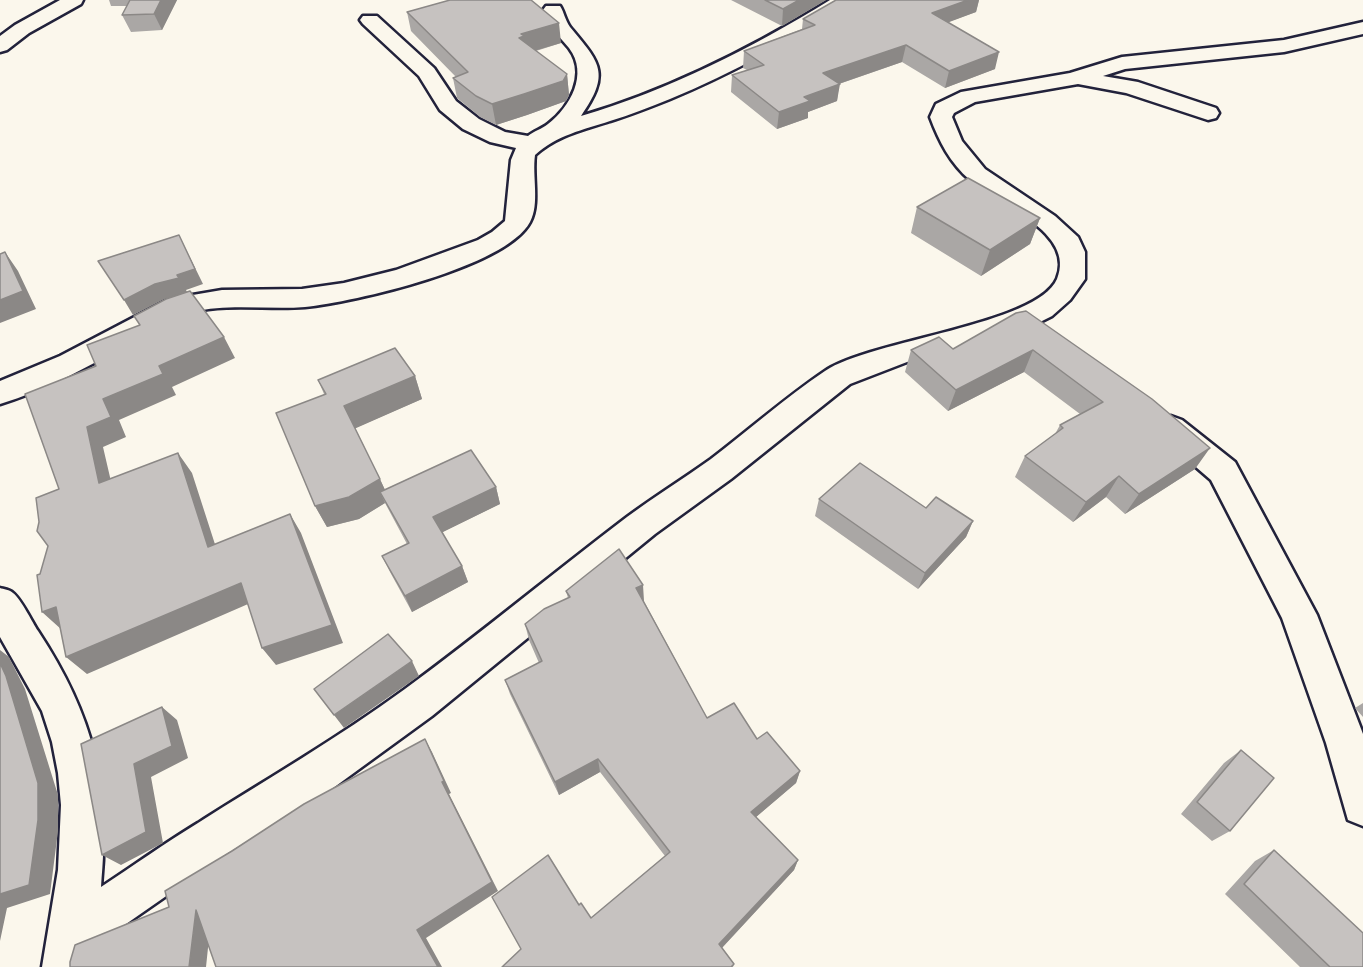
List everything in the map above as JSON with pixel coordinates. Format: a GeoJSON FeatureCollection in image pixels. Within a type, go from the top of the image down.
{"type":"FeatureCollection","features":[{"type":"Feature","properties":{"kind":"street"},"geometry":{"type":"LineString","coordinates":[[0,46],[22,29],[74,0]]}},
{"type":"Feature","properties":{"kind":"street"},"geometry":{"type":"LineString","coordinates":[[370,20],[427,72],[448,105],[471,124],[498,137],[542,138],[637,105],[686,84],[779,40],[843,0]]}},
{"type":"Feature","properties":{"kind":"street"},"geometry":{"type":"LineString","coordinates":[[0,393],[70,363],[190,302],[207,298],[302,297],[338,294],[435,267],[502,238],[519,219],[524,153],[578,108],[585,91],[588,63],[579,48],[556,24],[553,10]]}},
{"type":"Feature","properties":{"kind":"street"},"geometry":{"type":"LineString","coordinates":[[69,950],[213,838],[315,776],[418,703],[644,524],[719,470],[839,376],[897,355],[1022,319],[1042,309],[1060,294],[1071,279],[1072,252],[1065,237],[1046,221],[977,174],[951,143],[940,117],[944,110],[969,97],[1074,78],[1122,63],[1284,46],[1363,28]]}},
{"type":"Feature","properties":{"kind":"street"},"geometry":{"type":"LineString","coordinates":[[1074,78],[1130,87],[1208,113]]}},
{"type":"Feature","properties":{"kind":"street"},"geometry":{"type":"LineString","coordinates":[[1022,319],[1051,340]]}},
{"type":"Feature","properties":{"kind":"street"},"geometry":{"type":"LineString","coordinates":[[1148,411],[1204,453],[1223,471],[1234,490],[1299,615],[1346,743],[1363,805]]}},
{"type":"Feature","properties":{"kind":"street"},"geometry":{"type":"LineString","coordinates":[[0,604],[39,666],[62,711],[78,763],[84,830],[69,950]]}},
{"type":"Feature","properties":{"kind":"building"},"geometry":{"type":"Polygon","coordinates":[[[130,0],[161,0],[154,14],[122,15],[130,0]]]}},
{"type":"Feature","properties":{"kind":"building"},"geometry":{"type":"Polygon","coordinates":[[[450,0],[531,0],[559,23],[521,34],[524,36],[519,38],[567,74],[563,81],[492,104],[476,96],[453,78],[468,72],[407,12],[450,0]]]}},
{"type":"Feature","properties":{"kind":"building"},"geometry":{"type":"Polygon","coordinates":[[[765,0],[799,0],[783,9],[765,0]]]}},
{"type":"Feature","properties":{"kind":"building"},"geometry":{"type":"Polygon","coordinates":[[[836,0],[968,0],[932,13],[999,52],[949,71],[906,45],[823,73],[840,84],[804,97],[810,101],[779,112],[732,75],[764,65],[744,51],[815,25],[803,19],[836,0]]]}},
{"type":"Feature","properties":{"kind":"building"},"geometry":{"type":"Polygon","coordinates":[[[968,178],[1040,218],[990,250],[917,207],[968,178]]]}},
{"type":"Feature","properties":{"kind":"building"},"geometry":{"type":"Polygon","coordinates":[[[179,235],[195,269],[177,275],[179,278],[155,284],[124,300],[98,261],[179,235]]]}},
{"type":"Feature","properties":{"kind":"building"},"geometry":{"type":"Polygon","coordinates":[[[5,252],[23,291],[0,300],[0,254],[5,252]]]}},
{"type":"Feature","properties":{"kind":"building"},"geometry":{"type":"Polygon","coordinates":[[[190,291],[224,337],[159,366],[163,374],[103,399],[111,417],[87,427],[99,483],[178,453],[208,547],[290,514],[332,625],[262,648],[241,583],[66,657],[56,607],[42,612],[37,575],[40,574],[48,546],[37,531],[39,522],[36,498],[59,489],[25,394],[96,366],[87,345],[140,325],[134,316],[166,299],[190,291]]]}},
{"type":"Feature","properties":{"kind":"building"},"geometry":{"type":"Polygon","coordinates":[[[1026,311],[1152,399],[1210,448],[1139,494],[1119,476],[1086,502],[1025,456],[1063,428],[1060,425],[1103,402],[1033,350],[956,390],[911,350],[939,337],[953,349],[1016,313],[1026,311]]]}},
{"type":"Feature","properties":{"kind":"building"},"geometry":{"type":"Polygon","coordinates":[[[395,348],[415,376],[344,406],[380,479],[349,497],[315,506],[276,413],[326,394],[318,380],[395,348]]]}},
{"type":"Feature","properties":{"kind":"building"},"geometry":{"type":"Polygon","coordinates":[[[471,450],[496,487],[433,517],[462,566],[405,596],[382,556],[409,543],[380,492],[471,450]]]}},
{"type":"Feature","properties":{"kind":"building"},"geometry":{"type":"Polygon","coordinates":[[[860,463],[926,508],[936,497],[973,521],[925,573],[819,499],[860,463]]]}},
{"type":"Feature","properties":{"kind":"building"},"geometry":{"type":"Polygon","coordinates":[[[619,549],[643,585],[636,588],[707,718],[734,703],[757,739],[767,732],[800,771],[751,812],[798,860],[719,944],[734,964],[731,967],[502,967],[521,949],[492,897],[548,855],[579,905],[581,903],[591,918],[670,852],[598,759],[555,782],[505,680],[542,661],[525,624],[544,609],[570,597],[566,591],[619,549]]]}},
{"type":"Feature","properties":{"kind":"building"},"geometry":{"type":"Polygon","coordinates":[[[388,634],[412,661],[334,715],[314,689],[388,634]]]}},
{"type":"Feature","properties":{"kind":"building"},"geometry":{"type":"Polygon","coordinates":[[[0,663],[38,783],[38,820],[29,885],[0,894],[0,663]]]}},
{"type":"Feature","properties":{"kind":"building"},"geometry":{"type":"Polygon","coordinates":[[[162,707],[172,746],[134,764],[146,832],[102,855],[81,744],[162,707]]]}},
{"type":"Feature","properties":{"kind":"building"},"geometry":{"type":"Polygon","coordinates":[[[425,739],[444,781],[442,782],[492,882],[417,930],[438,967],[216,967],[196,910],[189,967],[70,967],[75,945],[169,907],[165,891],[304,804],[425,739]]]}},
{"type":"Feature","properties":{"kind":"building"},"geometry":{"type":"Polygon","coordinates":[[[1241,750],[1274,778],[1230,831],[1197,802],[1241,750]]]}},
{"type":"Feature","properties":{"kind":"building"},"geometry":{"type":"Polygon","coordinates":[[[1274,850],[1363,933],[1363,967],[1330,967],[1244,884],[1274,850]]]}}]}
